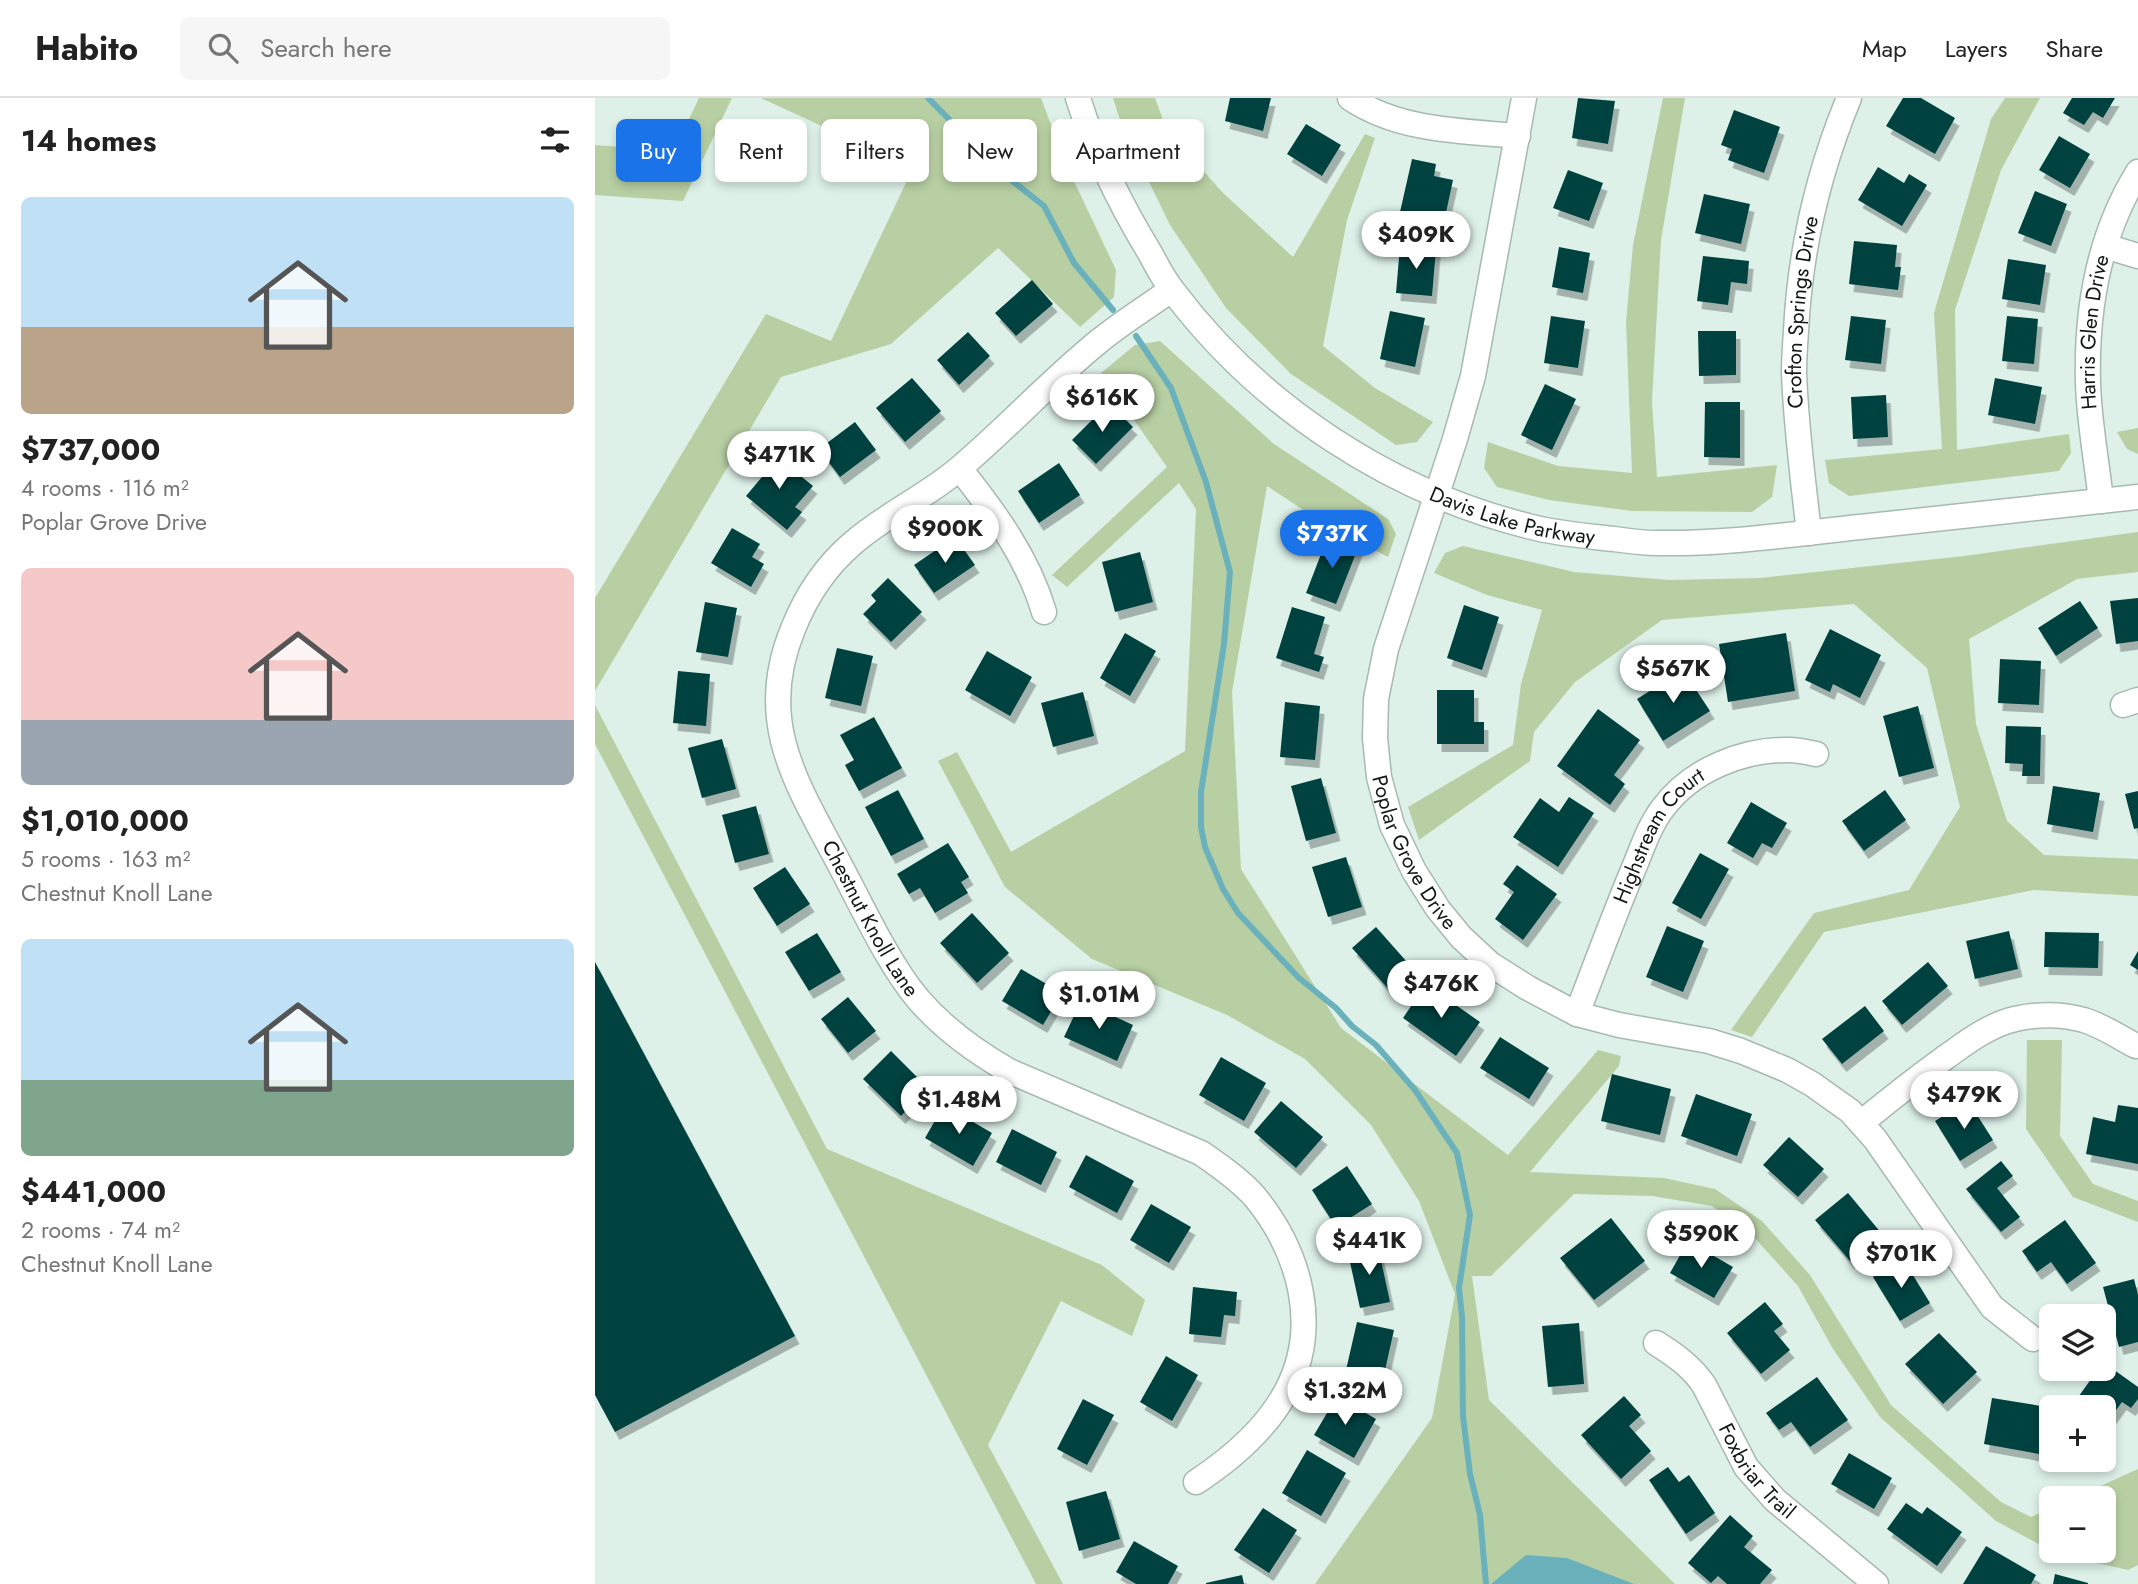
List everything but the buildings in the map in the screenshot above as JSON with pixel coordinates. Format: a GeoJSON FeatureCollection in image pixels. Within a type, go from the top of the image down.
{"type":"FeatureCollection","features":[{"type":"Feature","properties":{"kind":"street","name":"Davis Lake Parkway"},"geometry":{"type":"LineString","coordinates":[[1078,98],[1101,160],[1127,216],[1171,289],[1202,327],[1255,380],[1309,424],[1362,458],[1436,496],[1533,527],[1590,537],[1656,543],[1747,540],[2138,497]]}},
{"type":"Feature","properties":{"kind":"street"},"geometry":{"type":"LineString","coordinates":[[1350,98],[1371,111],[1399,122],[1518,136]]}},
{"type":"Feature","properties":{"kind":"street","name":"Poplar Grove Drive"},"geometry":{"type":"LineString","coordinates":[[1524,98],[1473,376],[1386,649],[1376,699],[1375,738],[1379,777],[1392,825],[1414,871],[1438,909],[1461,937],[1490,964],[1528,988],[1577,1014],[1709,1041],[1741,1051],[1787,1070],[1832,1098],[1875,1139],[1992,1307],[2033,1339]]}},
{"type":"Feature","properties":{"kind":"street","name":"Crofton Springs Drive"},"geometry":{"type":"LineString","coordinates":[[1809,533],[1794,371],[1798,290],[1808,228],[1823,169],[1849,98]]}},
{"type":"Feature","properties":{"kind":"street","name":"Harris Glen Drive"},"geometry":{"type":"LineString","coordinates":[[2101,501],[2088,386],[2088,335],[2093,293],[2105,246],[2119,209],[2138,172]]}},
{"type":"Feature","properties":{"kind":"street"},"geometry":{"type":"LineString","coordinates":[[2105,246],[2138,256]]}},
{"type":"Feature","properties":{"kind":"street","name":"Chestnut Knoll Lane"},"geometry":{"type":"LineString","coordinates":[[1171,289],[1098,341],[960,469],[854,542],[820,579],[801,609],[784,650],[778,671],[778,720],[783,747],[795,780],[871,924],[918,998],[939,1020],[983,1056],[1009,1071],[1201,1153],[1254,1196],[1285,1243],[1303,1295],[1304,1325],[1300,1354],[1292,1380],[1284,1395],[1241,1448],[1196,1482]]}},
{"type":"Feature","properties":{"kind":"street"},"geometry":{"type":"LineString","coordinates":[[960,469],[985,500],[1022,557],[1044,612]]}},
{"type":"Feature","properties":{"kind":"street","name":"Highstream Court"},"geometry":{"type":"LineString","coordinates":[[1577,1014],[1615,912],[1651,828],[1663,807],[1686,784],[1706,771],[1749,754],[1790,750],[1816,754]]}},
{"type":"Feature","properties":{"kind":"street"},"geometry":{"type":"LineString","coordinates":[[1861,1123],[1904,1087],[1960,1047],[1987,1029],[2013,1019],[2037,1015],[2083,1020],[2103,1027],[2136,1046]]}},
{"type":"Feature","properties":{"kind":"street","name":"Foxbriar Trail"},"geometry":{"type":"LineString","coordinates":[[1656,1343],[1679,1357],[1695,1373],[1704,1385],[1746,1466],[1768,1491],[1876,1584]]}},
{"type":"Feature","properties":{"kind":"green space"},"geometry":{"type":"Polygon","coordinates":[[[699,98],[732,98],[722,119],[715,119],[715,134],[701,163],[701,119],[689,119],[699,98]]]}},
{"type":"Feature","properties":{"kind":"green space"},"geometry":{"type":"Polygon","coordinates":[[[761,98],[1041,98],[1051,125],[1051,182],[1074,182],[1116,270],[1114,297],[1080,327],[998,248],[891,344],[781,377],[595,691],[595,598],[766,314],[831,341],[906,182],[929,182],[929,119],[821,119],[821,126],[761,98]]]}},
{"type":"Feature","properties":{"kind":"green space"},"geometry":{"type":"Polygon","coordinates":[[[1113,98],[1155,98],[1163,119],[1120,119],[1113,98]]]}},
{"type":"Feature","properties":{"kind":"green space"},"geometry":{"type":"Polygon","coordinates":[[[1663,98],[1685,98],[1661,240],[1652,401],[1657,477],[1777,465],[1772,497],[1752,512],[1632,511],[1549,500],[1497,487],[1484,468],[1488,442],[1558,466],[1632,473],[1626,322],[1633,245],[1663,98]]]}},
{"type":"Feature","properties":{"kind":"green space"},"geometry":{"type":"Polygon","coordinates":[[[2005,98],[2040,98],[2001,170],[1955,310],[1957,450],[2069,434],[2071,453],[2059,471],[1849,496],[1829,483],[1825,460],[1942,449],[1934,313],[1991,119],[2005,98]]]}},
{"type":"Feature","properties":{"kind":"green space"},"geometry":{"type":"Polygon","coordinates":[[[1365,134],[1375,138],[1347,220],[1323,346],[1375,388],[1433,422],[1417,442],[1396,445],[1291,374],[1226,308],[1170,225],[1149,182],[1204,182],[1204,171],[1222,192],[1293,257],[1365,134]]]}},
{"type":"Feature","properties":{"kind":"green space"},"geometry":{"type":"Polygon","coordinates":[[[595,145],[616,147],[616,182],[692,182],[683,201],[595,195],[595,145]]]}},
{"type":"Feature","properties":{"kind":"green space"},"geometry":{"type":"Polygon","coordinates":[[[1160,341],[1274,444],[1388,519],[1396,534],[1388,557],[1323,523],[1267,486],[1232,692],[1241,869],[1341,1028],[1508,1155],[1598,1050],[1621,1056],[1619,1066],[1530,1172],[1664,1178],[1715,1189],[1762,1221],[1810,1275],[1891,1405],[2001,1502],[2031,1517],[2039,1513],[2039,1544],[1996,1521],[1880,1417],[1833,1349],[1798,1286],[1752,1235],[1712,1206],[1652,1196],[1574,1194],[1491,1276],[1472,1276],[1489,1400],[1675,1584],[1315,1584],[1432,1418],[1455,1294],[1419,1201],[1371,1125],[1305,1059],[1227,1015],[1092,959],[1005,887],[938,761],[957,752],[1011,852],[1185,751],[1196,509],[1179,483],[1067,587],[1052,575],[1167,467],[1101,373],[1135,345],[1160,341]]]}},
{"type":"Feature","properties":{"kind":"green space"},"geometry":{"type":"Polygon","coordinates":[[[2138,428],[2138,454],[2127,449],[2117,432],[2138,428]]]}},
{"type":"Feature","properties":{"kind":"green space"},"geometry":{"type":"Polygon","coordinates":[[[2138,532],[2138,572],[2077,579],[1969,639],[1976,724],[2007,821],[2044,855],[2138,859],[2138,896],[2034,890],[1824,932],[1752,1037],[1731,1030],[1814,913],[1909,890],[1960,807],[1927,668],[1854,604],[1662,620],[1575,682],[1534,732],[1530,761],[1419,840],[1408,807],[1513,745],[1521,684],[1542,610],[1487,595],[1434,573],[1445,553],[1463,546],[1574,572],[1669,580],[1760,578],[1964,556],[2138,532]]]}},
{"type":"Feature","properties":{"kind":"green space"},"geometry":{"type":"Polygon","coordinates":[[[595,705],[827,1149],[1102,1265],[1145,1300],[1132,1336],[1061,1301],[988,1445],[1063,1584],[1036,1584],[595,744],[595,705]]]}},
{"type":"Feature","properties":{"kind":"green space"},"geometry":{"type":"Polygon","coordinates":[[[2027,1040],[2062,1040],[2060,1136],[2093,1184],[2138,1201],[2138,1222],[2073,1197],[2026,1129],[2027,1040]]]}},
{"type":"Feature","properties":{"kind":"green space"},"geometry":{"type":"Polygon","coordinates":[[[2138,1469],[2138,1565],[2128,1570],[2097,1563],[2116,1563],[2116,1486],[2100,1486],[2138,1469]]]}},
{"type":"Feature","properties":{"kind":"water"},"geometry":{"type":"Polygon","coordinates":[[[1526,1555],[1567,1558],[1634,1584],[1491,1584],[1526,1555]]]}},
{"type":"Feature","properties":{"kind":"waterway"},"geometry":{"type":"LineString","coordinates":[[928,98],[1001,172],[1044,206],[1074,263],[1113,310]]}},
{"type":"Feature","properties":{"kind":"waterway"},"geometry":{"type":"LineString","coordinates":[[1136,336],[1171,388],[1206,482],[1230,572],[1224,644],[1201,792],[1201,827],[1205,847],[1223,889],[1238,913],[1299,978],[1376,1045],[1415,1090],[1457,1153],[1470,1215],[1459,1288],[1463,1416],[1470,1474],[1480,1515],[1486,1584]]}}]}
